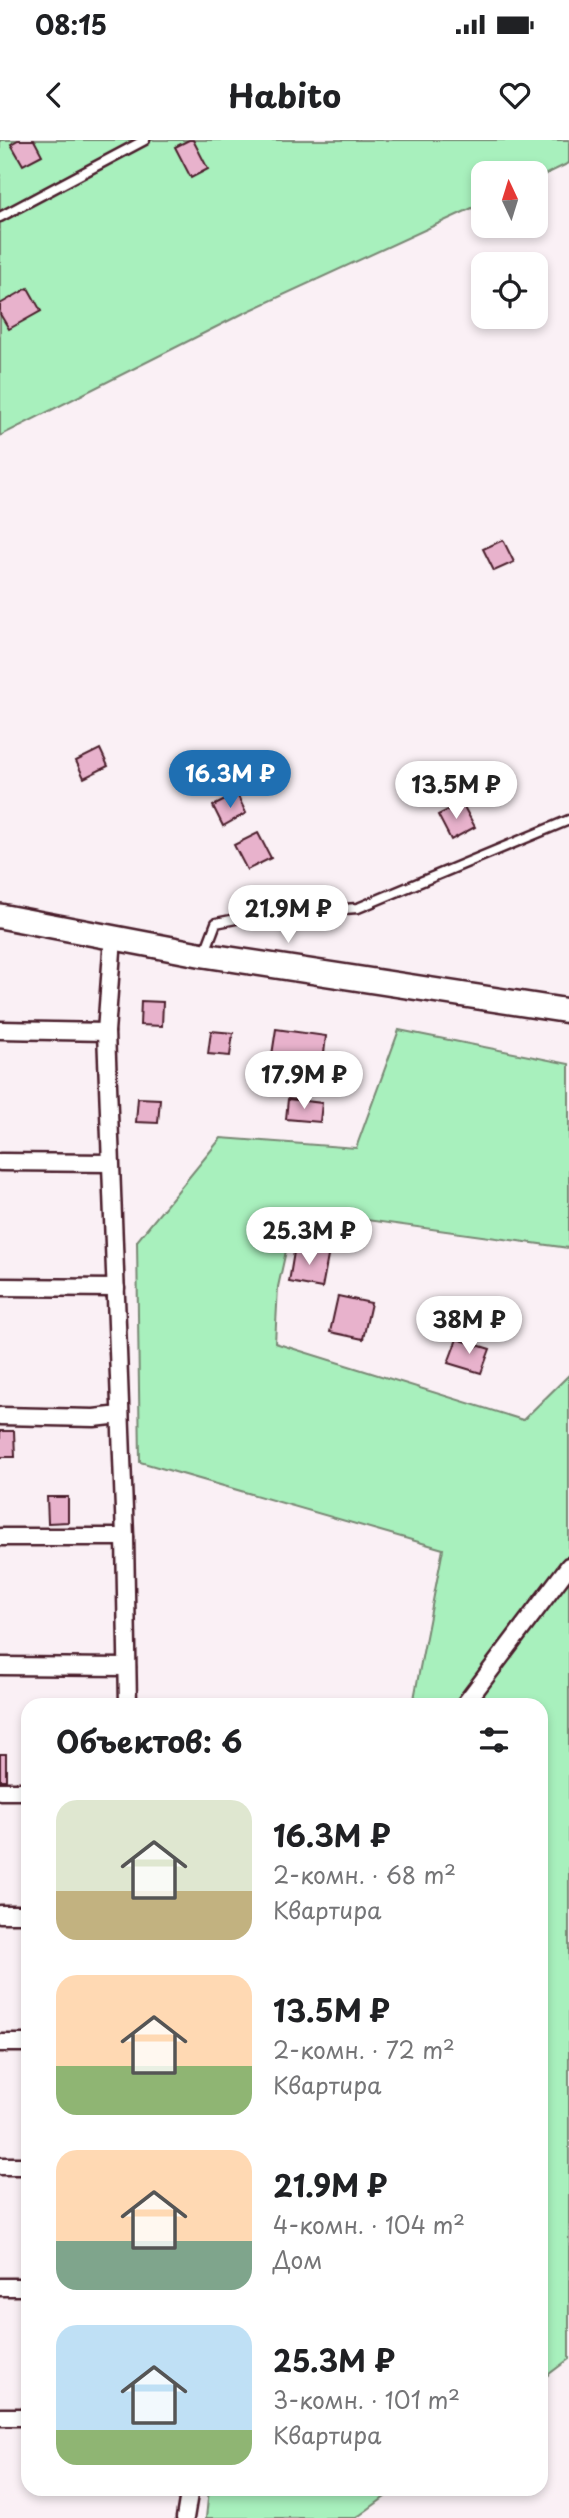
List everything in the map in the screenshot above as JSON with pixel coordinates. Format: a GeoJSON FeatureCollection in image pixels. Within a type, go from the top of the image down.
{"type":"FeatureCollection","features":[{"type":"Feature","properties":{"kind":"main road"},"geometry":{"type":"LineString","coordinates":[[0,916],[204,955],[569,1011]]}},
{"type":"Feature","properties":{"kind":"street"},"geometry":{"type":"LineString","coordinates":[[113,938],[106,1032],[125,1537],[128,1698]]}},
{"type":"Feature","properties":{"kind":"street"},"geometry":{"type":"LineString","coordinates":[[0,1030],[106,1032]]}},
{"type":"Feature","properties":{"kind":"street"},"geometry":{"type":"LineString","coordinates":[[0,1162],[110,1163]]}},
{"type":"Feature","properties":{"kind":"street"},"geometry":{"type":"LineString","coordinates":[[0,1287],[116,1288]]}},
{"type":"Feature","properties":{"kind":"street"},"geometry":{"type":"LineString","coordinates":[[0,1416],[94,1418],[120,1415]]}},
{"type":"Feature","properties":{"kind":"street"},"geometry":{"type":"LineString","coordinates":[[0,1537],[125,1537]]}},
{"type":"Feature","properties":{"kind":"street"},"geometry":{"type":"LineString","coordinates":[[470,1698],[569,1566]]}},
{"type":"Feature","properties":{"kind":"street"},"geometry":{"type":"LineString","coordinates":[[0,1666],[127,1667]]}},
{"type":"Feature","properties":{"kind":"street"},"geometry":{"type":"LineString","coordinates":[[0,1791],[21,1791]]}},
{"type":"Feature","properties":{"kind":"street"},"geometry":{"type":"LineString","coordinates":[[0,1914],[21,1914]]}},
{"type":"Feature","properties":{"kind":"street"},"geometry":{"type":"LineString","coordinates":[[0,2043],[21,2043]]}},
{"type":"Feature","properties":{"kind":"street"},"geometry":{"type":"LineString","coordinates":[[0,2166],[21,2166]]}},
{"type":"Feature","properties":{"kind":"street"},"geometry":{"type":"LineString","coordinates":[[0,2287],[21,2287]]}},
{"type":"Feature","properties":{"kind":"street"},"geometry":{"type":"LineString","coordinates":[[0,2417],[21,2417]]}},
{"type":"Feature","properties":{"kind":"street"},"geometry":{"type":"LineString","coordinates":[[185,2518],[189,2496]]}},
{"type":"Feature","properties":{"kind":"lane"},"geometry":{"type":"LineString","coordinates":[[0,217],[145,140]]}},
{"type":"Feature","properties":{"kind":"lane"},"geometry":{"type":"LineString","coordinates":[[204,955],[216,923],[256,915],[358,908],[569,820]]}},
{"type":"Feature","properties":{"kind":"green space"},"geometry":{"type":"Polygon","coordinates":[[[0,140],[569,140],[569,163],[548,173],[548,161],[471,161],[471,209],[242,314],[0,436],[0,140]]]}},
{"type":"Feature","properties":{"kind":"green space"},"geometry":{"type":"Polygon","coordinates":[[[399,1030],[569,1064],[569,1248],[295,1210],[278,1287],[275,1343],[523,1420],[569,1375],[569,2359],[548,2375],[548,1698],[414,1698],[443,1549],[140,1462],[137,1241],[221,1138],[356,1148],[399,1030]]]}},
{"type":"Feature","properties":{"kind":"green space"},"geometry":{"type":"Polygon","coordinates":[[[208,2496],[386,2496],[356,2518],[206,2518],[208,2496]]]}},
{"type":"Feature","properties":{"kind":"building"},"geometry":{"type":"Polygon","coordinates":[[[18,140],[34,140],[42,155],[23,165],[11,144],[18,140]]]}},
{"type":"Feature","properties":{"kind":"building"},"geometry":{"type":"Polygon","coordinates":[[[193,140],[208,169],[191,178],[175,147],[193,140]]]}},
{"type":"Feature","properties":{"kind":"building"},"geometry":{"type":"Polygon","coordinates":[[[28,288],[41,311],[9,329],[0,314],[0,304],[28,288]]]}},
{"type":"Feature","properties":{"kind":"building"},"geometry":{"type":"Polygon","coordinates":[[[503,540],[514,562],[494,571],[483,549],[503,540]]]}},
{"type":"Feature","properties":{"kind":"building"},"geometry":{"type":"Polygon","coordinates":[[[100,749],[108,766],[84,778],[76,761],[100,749]]]}},
{"type":"Feature","properties":{"kind":"building"},"geometry":{"type":"Polygon","coordinates":[[[237,794],[246,813],[223,826],[213,806],[237,794]]]}},
{"type":"Feature","properties":{"kind":"building"},"geometry":{"type":"Polygon","coordinates":[[[462,803],[475,827],[451,840],[438,815],[462,803]]]}},
{"type":"Feature","properties":{"kind":"building"},"geometry":{"type":"Polygon","coordinates":[[[258,833],[271,858],[247,870],[234,845],[258,833]]]}},
{"type":"Feature","properties":{"kind":"building"},"geometry":{"type":"Polygon","coordinates":[[[141,1001],[163,1002],[162,1026],[140,1025],[141,1001]]]}},
{"type":"Feature","properties":{"kind":"building"},"geometry":{"type":"Polygon","coordinates":[[[276,1029],[326,1036],[323,1062],[272,1055],[276,1029]]]}},
{"type":"Feature","properties":{"kind":"building"},"geometry":{"type":"Polygon","coordinates":[[[211,1031],[233,1033],[230,1056],[208,1054],[211,1031]]]}},
{"type":"Feature","properties":{"kind":"building"},"geometry":{"type":"Polygon","coordinates":[[[138,1098],[160,1099],[158,1123],[136,1122],[138,1098]]]}},
{"type":"Feature","properties":{"kind":"building"},"geometry":{"type":"Polygon","coordinates":[[[288,1099],[322,1103],[320,1122],[286,1119],[288,1099]]]}},
{"type":"Feature","properties":{"kind":"building"},"geometry":{"type":"Polygon","coordinates":[[[295,1246],[329,1251],[322,1288],[289,1282],[295,1246]]]}},
{"type":"Feature","properties":{"kind":"building"},"geometry":{"type":"Polygon","coordinates":[[[338,1296],[371,1303],[363,1339],[330,1332],[338,1296]]]}},
{"type":"Feature","properties":{"kind":"building"},"geometry":{"type":"Polygon","coordinates":[[[457,1339],[490,1349],[481,1373],[448,1363],[457,1339]]]}},
{"type":"Feature","properties":{"kind":"building"},"geometry":{"type":"Polygon","coordinates":[[[0,1431],[14,1431],[15,1457],[0,1457],[0,1431]]]}},
{"type":"Feature","properties":{"kind":"building"},"geometry":{"type":"Polygon","coordinates":[[[47,1497],[68,1497],[68,1522],[48,1523],[47,1497]]]}},
{"type":"Feature","properties":{"kind":"building"},"geometry":{"type":"Polygon","coordinates":[[[0,1754],[6,1754],[6,1780],[0,1780],[0,1754]]]}}]}
